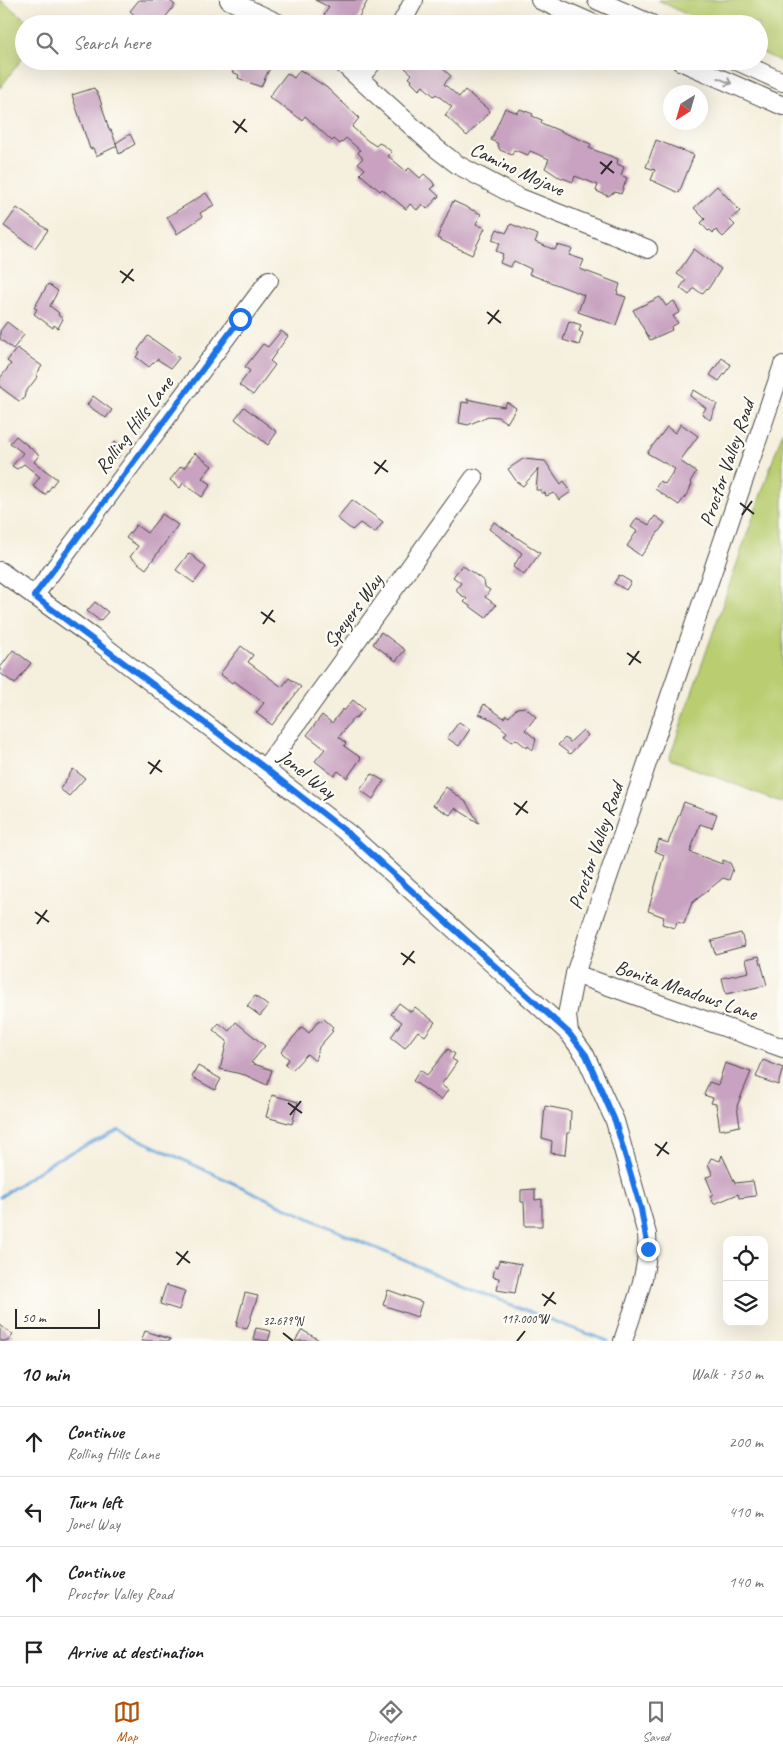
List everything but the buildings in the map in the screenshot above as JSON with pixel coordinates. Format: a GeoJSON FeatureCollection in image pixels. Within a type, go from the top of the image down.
{"type":"FeatureCollection","features":[{"type":"Feature","properties":{"kind":"street"},"geometry":{"type":"LineString","coordinates":[[229,0],[261,15]]}},
{"type":"Feature","properties":{"kind":"street"},"geometry":{"type":"LineString","coordinates":[[406,15],[414,0]]}},
{"type":"Feature","properties":{"kind":"street"},"geometry":{"type":"LineString","coordinates":[[540,0],[574,15]]}},
{"type":"Feature","properties":{"kind":"street"},"geometry":{"type":"LineString","coordinates":[[597,0],[631,15]]}},
{"type":"Feature","properties":{"kind":"street","name":"Camino Mojave"},"geometry":{"type":"LineString","coordinates":[[351,70],[437,150],[475,176],[518,197],[648,249]]}},
{"type":"Feature","properties":{"kind":"street"},"geometry":{"type":"LineString","coordinates":[[360,77],[366,70]]}},
{"type":"Feature","properties":{"kind":"street"},"geometry":{"type":"LineString","coordinates":[[701,70],[783,106]]}},
{"type":"Feature","properties":{"kind":"street"},"geometry":{"type":"LineString","coordinates":[[757,70],[783,82]]}},
{"type":"Feature","properties":{"kind":"street","name":"Rolling Hills Lane"},"geometry":{"type":"LineString","coordinates":[[34,596],[269,280]]}},
{"type":"Feature","properties":{"kind":"street","name":"Proctor Valley Road"},"geometry":{"type":"LineString","coordinates":[[569,1033],[567,1015],[575,974],[783,364]]}},
{"type":"Feature","properties":{"kind":"street","name":"Speyers Way"},"geometry":{"type":"LineString","coordinates":[[265,768],[474,478]]}},
{"type":"Feature","properties":{"kind":"street","name":"Jonel Way"},"geometry":{"type":"LineString","coordinates":[[0,571],[265,768],[349,834],[569,1033]]}},
{"type":"Feature","properties":{"kind":"street","name":"Bonita Meadows Lane"},"geometry":{"type":"LineString","coordinates":[[575,974],[783,1048]]}},
{"type":"Feature","properties":{"kind":"street"},"geometry":{"type":"LineString","coordinates":[[569,1033],[586,1055],[615,1121],[647,1234],[648,1249],[644,1277],[623,1341]]}},
{"type":"Feature","properties":{"kind":"green space"},"geometry":{"type":"Polygon","coordinates":[[[0,0],[20,15],[15,15],[15,68],[0,88],[0,0]]]}},
{"type":"Feature","properties":{"kind":"green space"},"geometry":{"type":"Polygon","coordinates":[[[658,0],[783,0],[783,63],[768,56],[768,15],[687,15],[658,0]]]}},
{"type":"Feature","properties":{"kind":"green space"},"geometry":{"type":"Polygon","coordinates":[[[783,431],[783,803],[669,759],[783,431]]]}},
{"type":"Feature","properties":{"kind":"waterway"},"geometry":{"type":"LineString","coordinates":[[0,1197],[55,1160],[119,1130],[361,1242],[483,1294],[608,1341]]}},
{"type":"Feature","properties":{"kind":"route"},"geometry":{"type":"LineString","coordinates":[[240,319],[34,596],[265,768],[349,834],[558,1021],[586,1055],[615,1121],[641,1209],[647,1234],[648,1249]]}}]}
